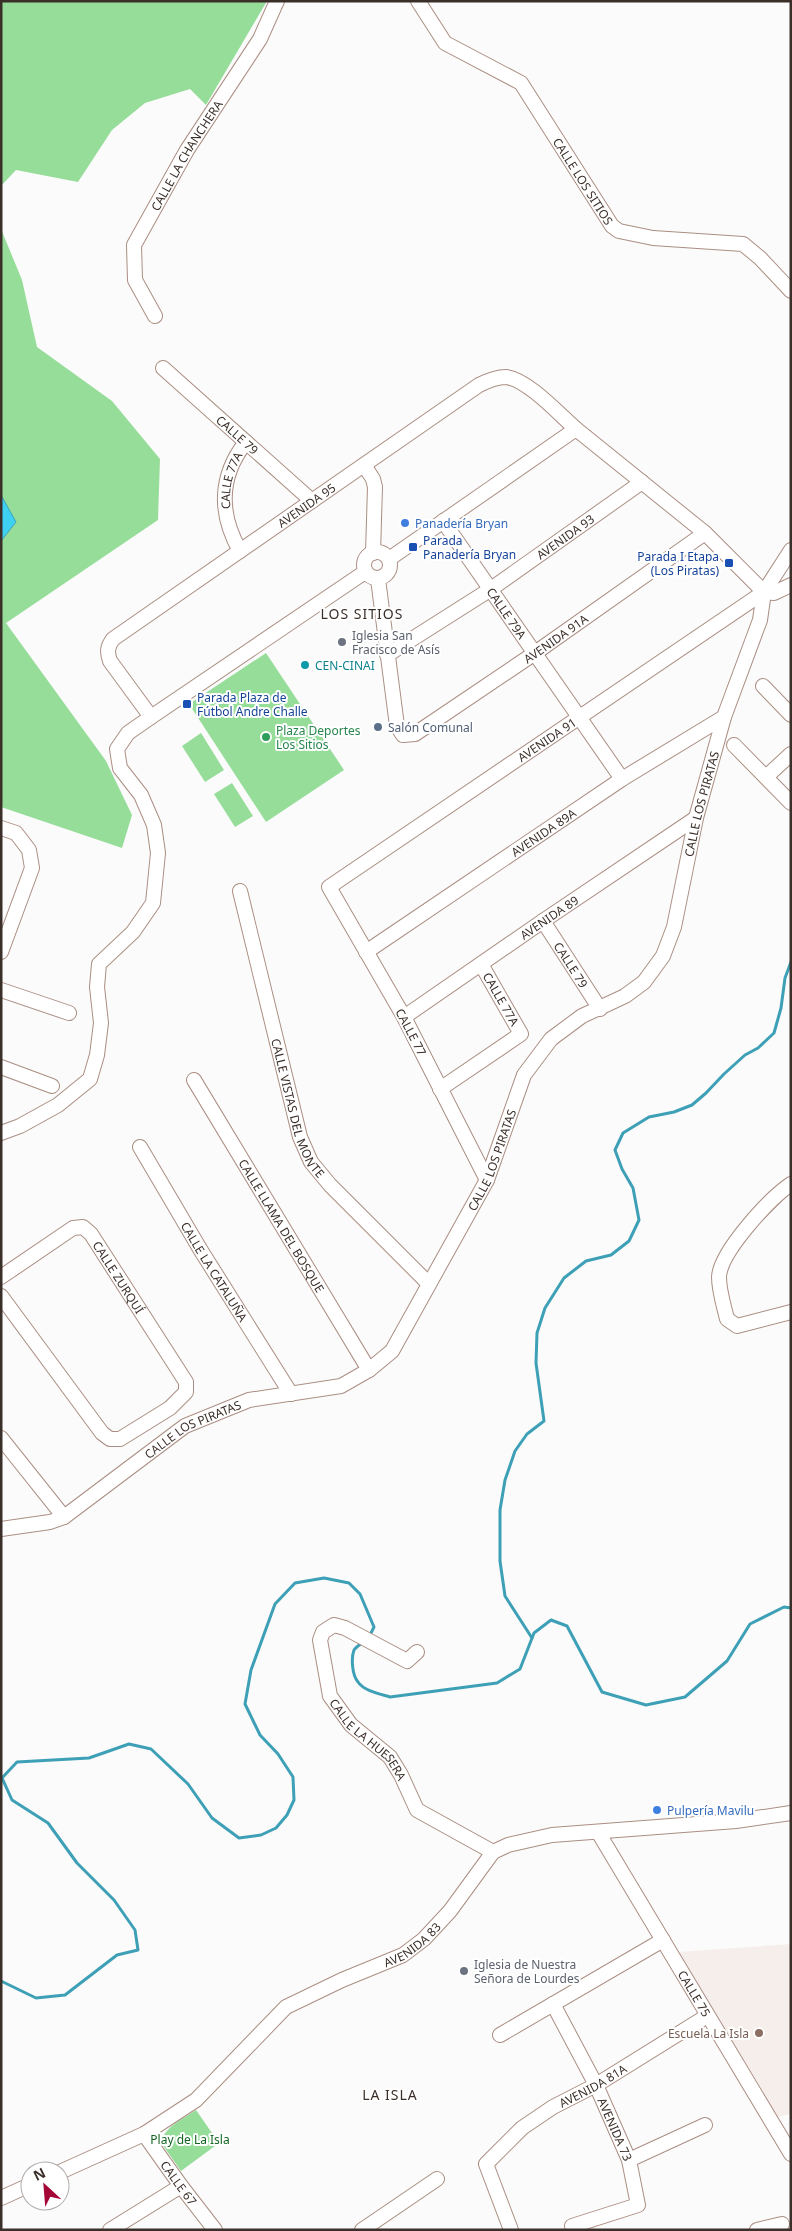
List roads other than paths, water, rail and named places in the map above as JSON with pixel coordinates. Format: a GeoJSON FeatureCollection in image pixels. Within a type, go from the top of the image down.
{"type":"FeatureCollection","features":[{"type":"Feature","properties":{"kind":"street","name":"CALLE LA CHANCHERA"},"geometry":{"type":"LineString","coordinates":[[155,316],[136,280],[134,245],[187,150],[260,39],[277,1]]}},
{"type":"Feature","properties":{"kind":"street","name":"CALLE LOS SITIOS"},"geometry":{"type":"LineString","coordinates":[[418,1],[446,43],[521,83],[612,226],[619,231],[653,238],[742,244],[760,258],[791,291]]}},
{"type":"Feature","properties":{"kind":"street","name":"CALLE 79"},"geometry":{"type":"LineString","coordinates":[[163,368],[312,501]]}},
{"type":"Feature","properties":{"kind":"street","name":"AVENIDA 95"},"geometry":{"type":"LineString","coordinates":[[151,717],[110,661],[107,653],[108,646],[120,634],[479,385],[503,377],[513,378],[524,384],[576,429],[705,533],[764,592]]}},
{"type":"Feature","properties":{"kind":"street"},"geometry":{"type":"LineString","coordinates":[[389,559],[576,429]]}},
{"type":"Feature","properties":{"kind":"street","name":"CALLE 77A"},"geometry":{"type":"LineString","coordinates":[[240,551],[227,523],[226,497],[231,465],[246,442]]}},
{"type":"Feature","properties":{"kind":"street"},"geometry":{"type":"LineString","coordinates":[[364,465],[373,479],[375,487],[373,553]]}},
{"type":"Feature","properties":{"kind":"street","name":"AVENIDA 93"},"geometry":{"type":"LineString","coordinates":[[387,655],[491,589],[642,482]]}},
{"type":"Feature","properties":{"kind":"street","name":"CALLE 79A"},"geometry":{"type":"LineString","coordinates":[[443,521],[622,779]]}},
{"type":"Feature","properties":{"kind":"street","name":"AVENIDA 91A"},"geometry":{"type":"LineString","coordinates":[[387,655],[397,726],[403,735],[415,734],[535,653],[705,533]]}},
{"type":"Feature","properties":{"kind":"street"},"geometry":{"type":"LineString","coordinates":[[791,550],[764,592],[774,593],[791,585]]}},
{"type":"Feature","properties":{"kind":"street"},"geometry":{"type":"LineString","coordinates":[[373,553],[382,553],[389,559],[390,569],[384,577],[373,578],[365,572],[364,563],[366,558],[373,553]]}},
{"type":"Feature","properties":{"kind":"street"},"geometry":{"type":"LineString","coordinates":[[1,1133],[20,1126],[58,1105],[90,1079],[97,1055],[101,1023],[97,987],[99,964],[133,932],[153,903],[158,852],[154,825],[142,795],[120,768],[116,749],[128,733],[365,572]]}},
{"type":"Feature","properties":{"kind":"street"},"geometry":{"type":"LineString","coordinates":[[378,579],[387,655]]}},
{"type":"Feature","properties":{"kind":"street","name":"AVENIDA 91"},"geometry":{"type":"LineString","coordinates":[[329,887],[764,592]]}},
{"type":"Feature","properties":{"kind":"street","name":"CALLE LOS PIRATAS"},"geometry":{"type":"LineString","coordinates":[[1,1528],[50,1522],[64,1517],[185,1426],[249,1400],[341,1386],[393,1354],[429,1284],[487,1180],[524,1075],[551,1038],[582,1016],[625,996],[644,982],[663,956],[674,927],[696,818],[724,717],[760,620],[764,592]]}},
{"type":"Feature","properties":{"kind":"street"},"geometry":{"type":"LineString","coordinates":[[763,686],[791,715]]}},
{"type":"Feature","properties":{"kind":"street","name":"AVENIDA 89A"},"geometry":{"type":"LineString","coordinates":[[366,952],[622,779],[724,717]]}},
{"type":"Feature","properties":{"kind":"street"},"geometry":{"type":"LineString","coordinates":[[734,745],[791,802]]}},
{"type":"Feature","properties":{"kind":"street"},"geometry":{"type":"LineString","coordinates":[[767,776],[791,754]]}},
{"type":"Feature","properties":{"kind":"street","name":"AVENIDA 89"},"geometry":{"type":"LineString","coordinates":[[404,1017],[543,920],[696,818]]}},
{"type":"Feature","properties":{"kind":"street"},"geometry":{"type":"LineString","coordinates":[[1,828],[16,833],[29,850],[32,868],[8,914],[1,952]]}},
{"type":"Feature","properties":{"kind":"street","name":"CALLE 77"},"geometry":{"type":"LineString","coordinates":[[329,887],[404,1017],[487,1180]]}},
{"type":"Feature","properties":{"kind":"street","name":"CALLE VISTAS DEL MONTE"},"geometry":{"type":"LineString","coordinates":[[240,891],[300,1137],[311,1162],[330,1185],[429,1284]]}},
{"type":"Feature","properties":{"kind":"street","name":"CALLE 79"},"geometry":{"type":"LineString","coordinates":[[543,920],[600,1009]]}},
{"type":"Feature","properties":{"kind":"street","name":"CALLE 77A"},"geometry":{"type":"LineString","coordinates":[[440,1088],[521,1034],[480,964]]}},
{"type":"Feature","properties":{"kind":"street"},"geometry":{"type":"LineString","coordinates":[[1,990],[69,1013]]}},
{"type":"Feature","properties":{"kind":"street"},"geometry":{"type":"LineString","coordinates":[[1,1067],[52,1086]]}},
{"type":"Feature","properties":{"kind":"street","name":"CALLE LLAMA DEL BOSQUE"},"geometry":{"type":"LineString","coordinates":[[194,1080],[369,1370]]}},
{"type":"Feature","properties":{"kind":"street","name":"CALLE LA CATALUÑA"},"geometry":{"type":"LineString","coordinates":[[140,1147],[200,1249],[291,1394]]}},
{"type":"Feature","properties":{"kind":"street"},"geometry":{"type":"LineString","coordinates":[[791,1184],[777,1193],[741,1233],[719,1275],[727,1319],[737,1326],[791,1312]]}},
{"type":"Feature","properties":{"kind":"street","name":"CALLE ZURQUÍ"},"geometry":{"type":"LineString","coordinates":[[1,1277],[73,1228],[83,1227],[90,1234],[186,1382],[186,1392],[170,1408],[120,1439],[110,1439],[102,1433],[1,1296]]}},
{"type":"Feature","properties":{"kind":"street"},"geometry":{"type":"LineString","coordinates":[[170,1408],[185,1426]]}},
{"type":"Feature","properties":{"kind":"street"},"geometry":{"type":"LineString","coordinates":[[1,1438],[64,1517]]}},
{"type":"Feature","properties":{"kind":"street","name":"CALLE LA HUESERA"},"geometry":{"type":"LineString","coordinates":[[417,1652],[407,1661],[345,1628],[334,1625],[323,1632],[320,1640],[330,1696],[351,1725],[390,1757],[401,1775],[417,1810],[494,1852]]}},
{"type":"Feature","properties":{"kind":"street"},"geometry":{"type":"LineString","coordinates":[[494,1852],[524,1840],[552,1835],[736,1821],[791,1813]]}},
{"type":"Feature","properties":{"kind":"street","name":"CALLE 75"},"geometry":{"type":"LineString","coordinates":[[598,1832],[791,2154]]}},
{"type":"Feature","properties":{"kind":"street","name":"AVENIDA 83"},"geometry":{"type":"LineString","coordinates":[[70,2167],[144,2134],[196,2100],[223,2075],[254,2038],[286,2007],[342,1980],[403,1955],[424,1939],[450,1911],[494,1852]]}},
{"type":"Feature","properties":{"kind":"street"},"geometry":{"type":"LineString","coordinates":[[500,2035],[663,1940]]}},
{"type":"Feature","properties":{"kind":"street","name":"AVENIDA 73"},"geometry":{"type":"LineString","coordinates":[[553,2004],[596,2085],[630,2160],[638,2205],[572,2228]]}},
{"type":"Feature","properties":{"kind":"street","name":"AVENIDA 81A"},"geometry":{"type":"LineString","coordinates":[[511,2230],[486,2164],[522,2128],[553,2107],[596,2085],[707,2016]]}},
{"type":"Feature","properties":{"kind":"street"},"geometry":{"type":"LineString","coordinates":[[630,2160],[706,2125]]}},
{"type":"Feature","properties":{"kind":"street","name":"CALLE 67"},"geometry":{"type":"LineString","coordinates":[[144,2134],[180,2186],[215,2230]]}},
{"type":"Feature","properties":{"kind":"street"},"geometry":{"type":"LineString","coordinates":[[362,2230],[437,2179]]}},
{"type":"Feature","properties":{"kind":"street"},"geometry":{"type":"LineString","coordinates":[[110,2230],[180,2186]]}},
{"type":"Feature","properties":{"kind":"street"},"geometry":{"type":"LineString","coordinates":[[1,2198],[20,2189]]}},
{"type":"Feature","properties":{"kind":"street"},"geometry":{"type":"LineString","coordinates":[[757,2230],[782,2224]]}},
{"type":"Feature","properties":{"kind":"water"},"geometry":{"type":"Polygon","coordinates":[[[1,495],[16,522],[1,541],[1,495]]]}},
{"type":"Feature","properties":{"kind":"waterway"},"geometry":{"type":"LineString","coordinates":[[532,1638],[505,1596],[500,1561],[500,1510],[505,1480],[515,1451],[527,1434],[544,1421],[536,1363],[537,1333],[545,1308],[564,1278],[586,1261],[611,1255],[629,1241],[639,1220],[633,1188],[622,1169],[615,1150],[623,1133],[649,1117],[674,1112],[692,1105],[745,1055],[758,1048],[774,1033],[781,1008],[785,978],[791,962]]}},
{"type":"Feature","properties":{"kind":"waterway"},"geometry":{"type":"LineString","coordinates":[[1,1981],[36,1998],[65,1995],[117,1955],[138,1950],[135,1930],[114,1900],[77,1863],[48,1823],[12,1800],[2,1778],[17,1762],[89,1758],[129,1744],[151,1749],[188,1784],[212,1818],[239,1838],[261,1835],[276,1828],[287,1815],[294,1800],[293,1777],[278,1754],[260,1735],[245,1704],[251,1670],[275,1604],[295,1583],[324,1578],[349,1583],[360,1594],[374,1627],[369,1637]]}},
{"type":"Feature","properties":{"kind":"waterway"},"geometry":{"type":"LineString","coordinates":[[363,1642],[353,1653],[354,1675],[361,1685],[368,1690],[390,1697],[497,1683],[520,1669],[534,1633],[551,1620],[567,1626],[602,1692],[646,1705],[685,1697],[727,1661],[750,1624],[784,1607],[791,1608]]}},
{"type":"Feature","properties":{"kind":"place","name":"Panadería Bryan"},"geometry":{"type":"Point","coordinates":[405,523]}},
{"type":"Feature","properties":{"kind":"place","name":"Parada Panadería Bryan"},"geometry":{"type":"Point","coordinates":[413,547]}},
{"type":"Feature","properties":{"kind":"place","name":"Parada I Etapa (Los Piratas)"},"geometry":{"type":"Point","coordinates":[729,563]}},
{"type":"Feature","properties":{"kind":"place","name":"Iglesia San Fracisco de Asís"},"geometry":{"type":"Point","coordinates":[342,642]}},
{"type":"Feature","properties":{"kind":"place","name":"CEN-CINAI"},"geometry":{"type":"Point","coordinates":[305,665]}},
{"type":"Feature","properties":{"kind":"place","name":"Parada Plaza de Fútbol Andre Challe"},"geometry":{"type":"Point","coordinates":[187,704]}},
{"type":"Feature","properties":{"kind":"place","name":"Salón Comunal"},"geometry":{"type":"Point","coordinates":[378,727]}},
{"type":"Feature","properties":{"kind":"place","name":"Plaza Deportes Los Sitios"},"geometry":{"type":"Point","coordinates":[266,737]}},
{"type":"Feature","properties":{"kind":"place","name":"Pulpería Mavilu"},"geometry":{"type":"Point","coordinates":[657,1810]}},
{"type":"Feature","properties":{"kind":"place","name":"Iglesia de Nuestra Señora de Lourdes"},"geometry":{"type":"Point","coordinates":[464,1971]}},
{"type":"Feature","properties":{"kind":"place","name":"Escuela La Isla"},"geometry":{"type":"Point","coordinates":[759,2033]}},
{"type":"Feature","properties":{"kind":"district","name":"LOS SITIOS"},"geometry":{"type":"Point","coordinates":[362,613]}},
{"type":"Feature","properties":{"kind":"district","name":"LA ISLA"},"geometry":{"type":"Point","coordinates":[390,2094]}},
{"type":"Feature","properties":{"kind":"park label","name":"Play de La Isla"},"geometry":{"type":"Point","coordinates":[190,2139]}}]}
